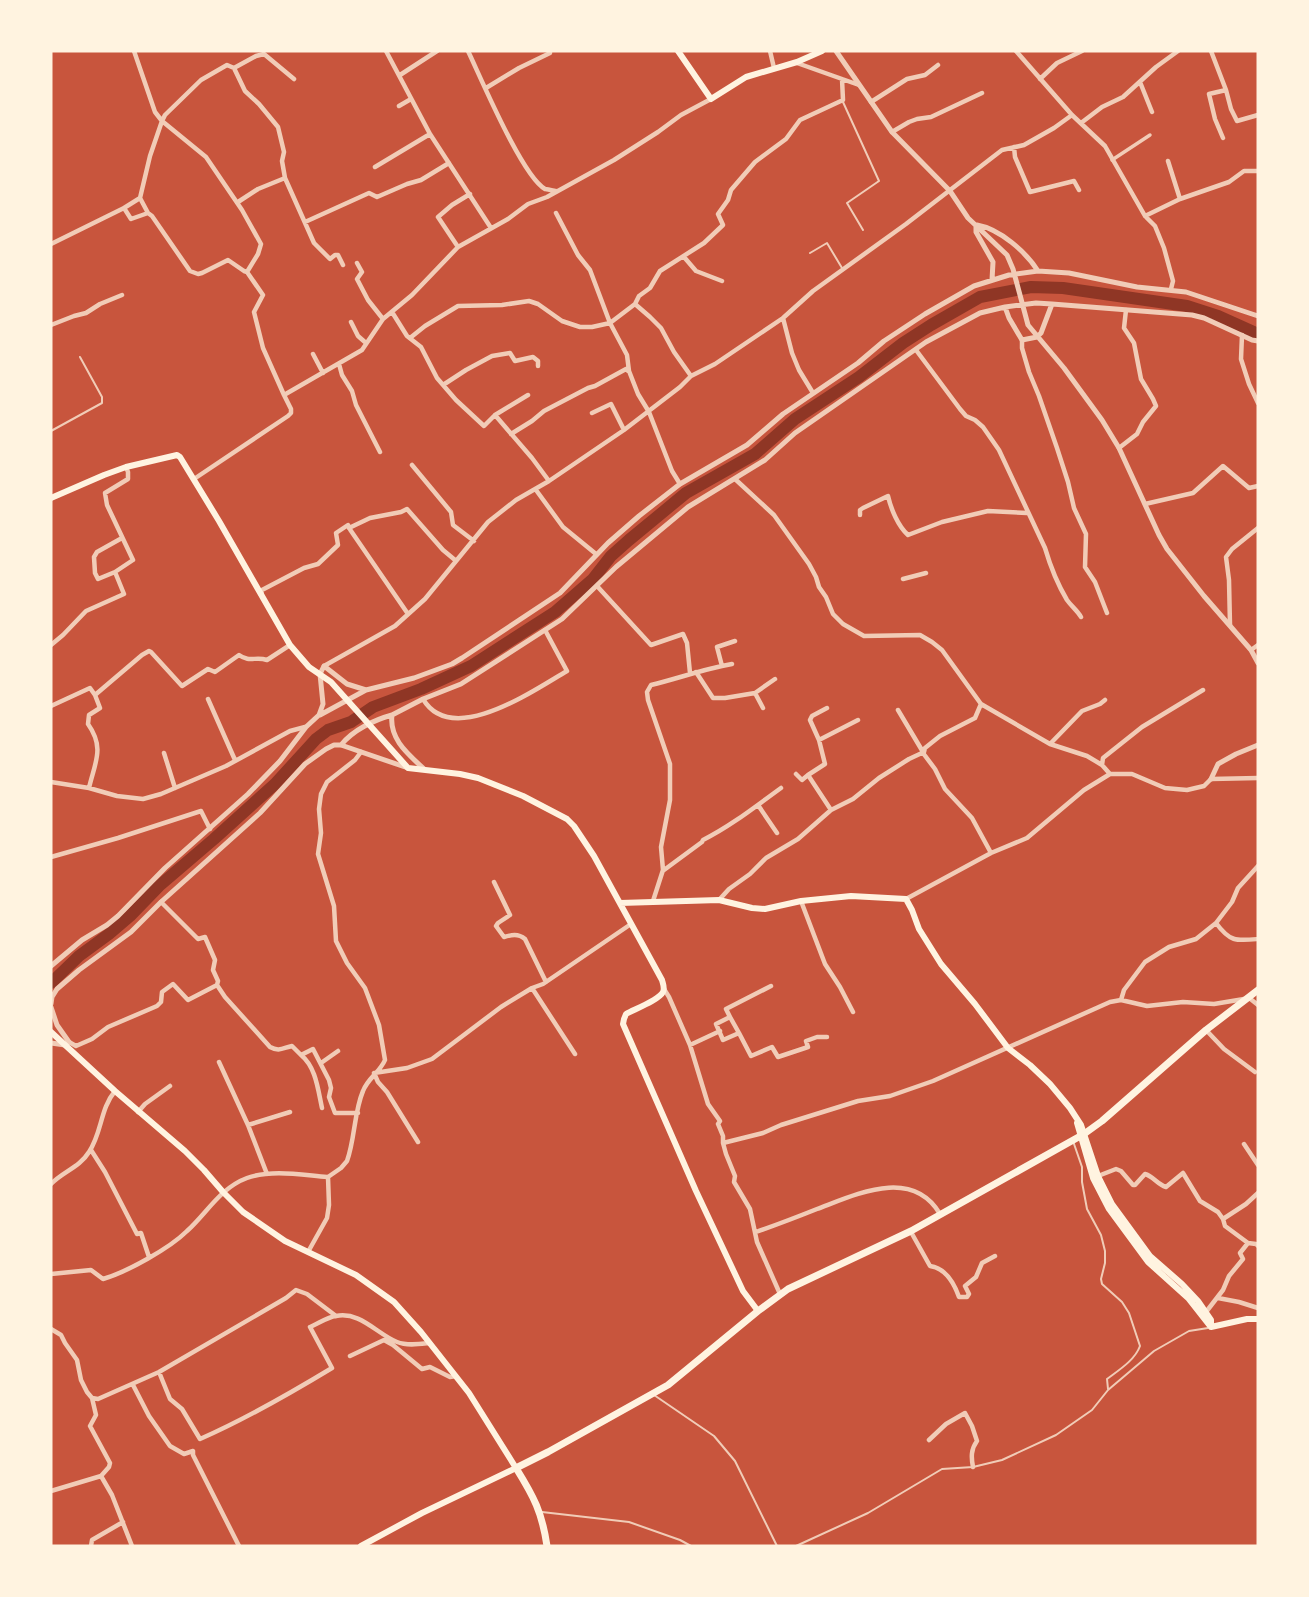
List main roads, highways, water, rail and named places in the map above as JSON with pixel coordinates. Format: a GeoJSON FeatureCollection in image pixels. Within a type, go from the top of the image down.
{"type":"FeatureCollection","features":[{"type":"Feature","properties":{"kind":"highway"},"geometry":{"type":"LineString","coordinates":[[547,1546],[541,1512],[516,1468],[668,1385],[758,1311],[800,1283],[911,1231],[1079,1137],[1102,1121],[1206,1030],[1258,990]]}},
{"type":"Feature","properties":{"kind":"main road"},"geometry":{"type":"LineString","coordinates":[[678,51],[711,99],[746,77],[797,62],[822,51]]}},
{"type":"Feature","properties":{"kind":"main road"},"geometry":{"type":"LineString","coordinates":[[51,498],[126,467],[177,455],[194,479],[290,645],[309,667],[331,682],[408,768],[460,774],[488,782],[523,796],[574,825],[662,980],[663,991],[657,999],[626,1014],[623,1024],[743,1291],[758,1311]]}},
{"type":"Feature","properties":{"kind":"main road"},"geometry":{"type":"LineString","coordinates":[[620,903],[719,900],[765,909],[801,901],[851,896],[906,900],[929,947],[1008,1048],[1050,1084],[1070,1108],[1093,1178],[1113,1215],[1148,1262],[1188,1298],[1211,1327]]}},
{"type":"Feature","properties":{"kind":"main road"},"geometry":{"type":"LineString","coordinates":[[51,1032],[67,1043],[115,1091],[185,1152],[243,1212],[307,1252],[356,1275],[380,1291],[407,1315],[457,1376],[516,1468],[422,1513],[373,1544],[361,1546]]}},
{"type":"Feature","properties":{"kind":"main road"},"geometry":{"type":"LineString","coordinates":[[1079,1137],[1112,1204],[1145,1250],[1182,1284],[1206,1312],[1211,1320],[1211,1327]]}},
{"type":"Feature","properties":{"kind":"main road"},"geometry":{"type":"LineString","coordinates":[[1211,1327],[1258,1319]]}},
{"type":"Feature","properties":{"kind":"waterway"},"geometry":{"type":"LineString","coordinates":[[51,983],[79,956],[130,916],[159,886],[275,784],[316,739],[328,730],[351,722],[373,707],[471,666],[555,612],[593,579],[611,556],[686,493],[755,454],[795,419],[859,377],[903,343],[980,297],[1031,287],[1063,288],[1187,306],[1258,334]]}}]}
